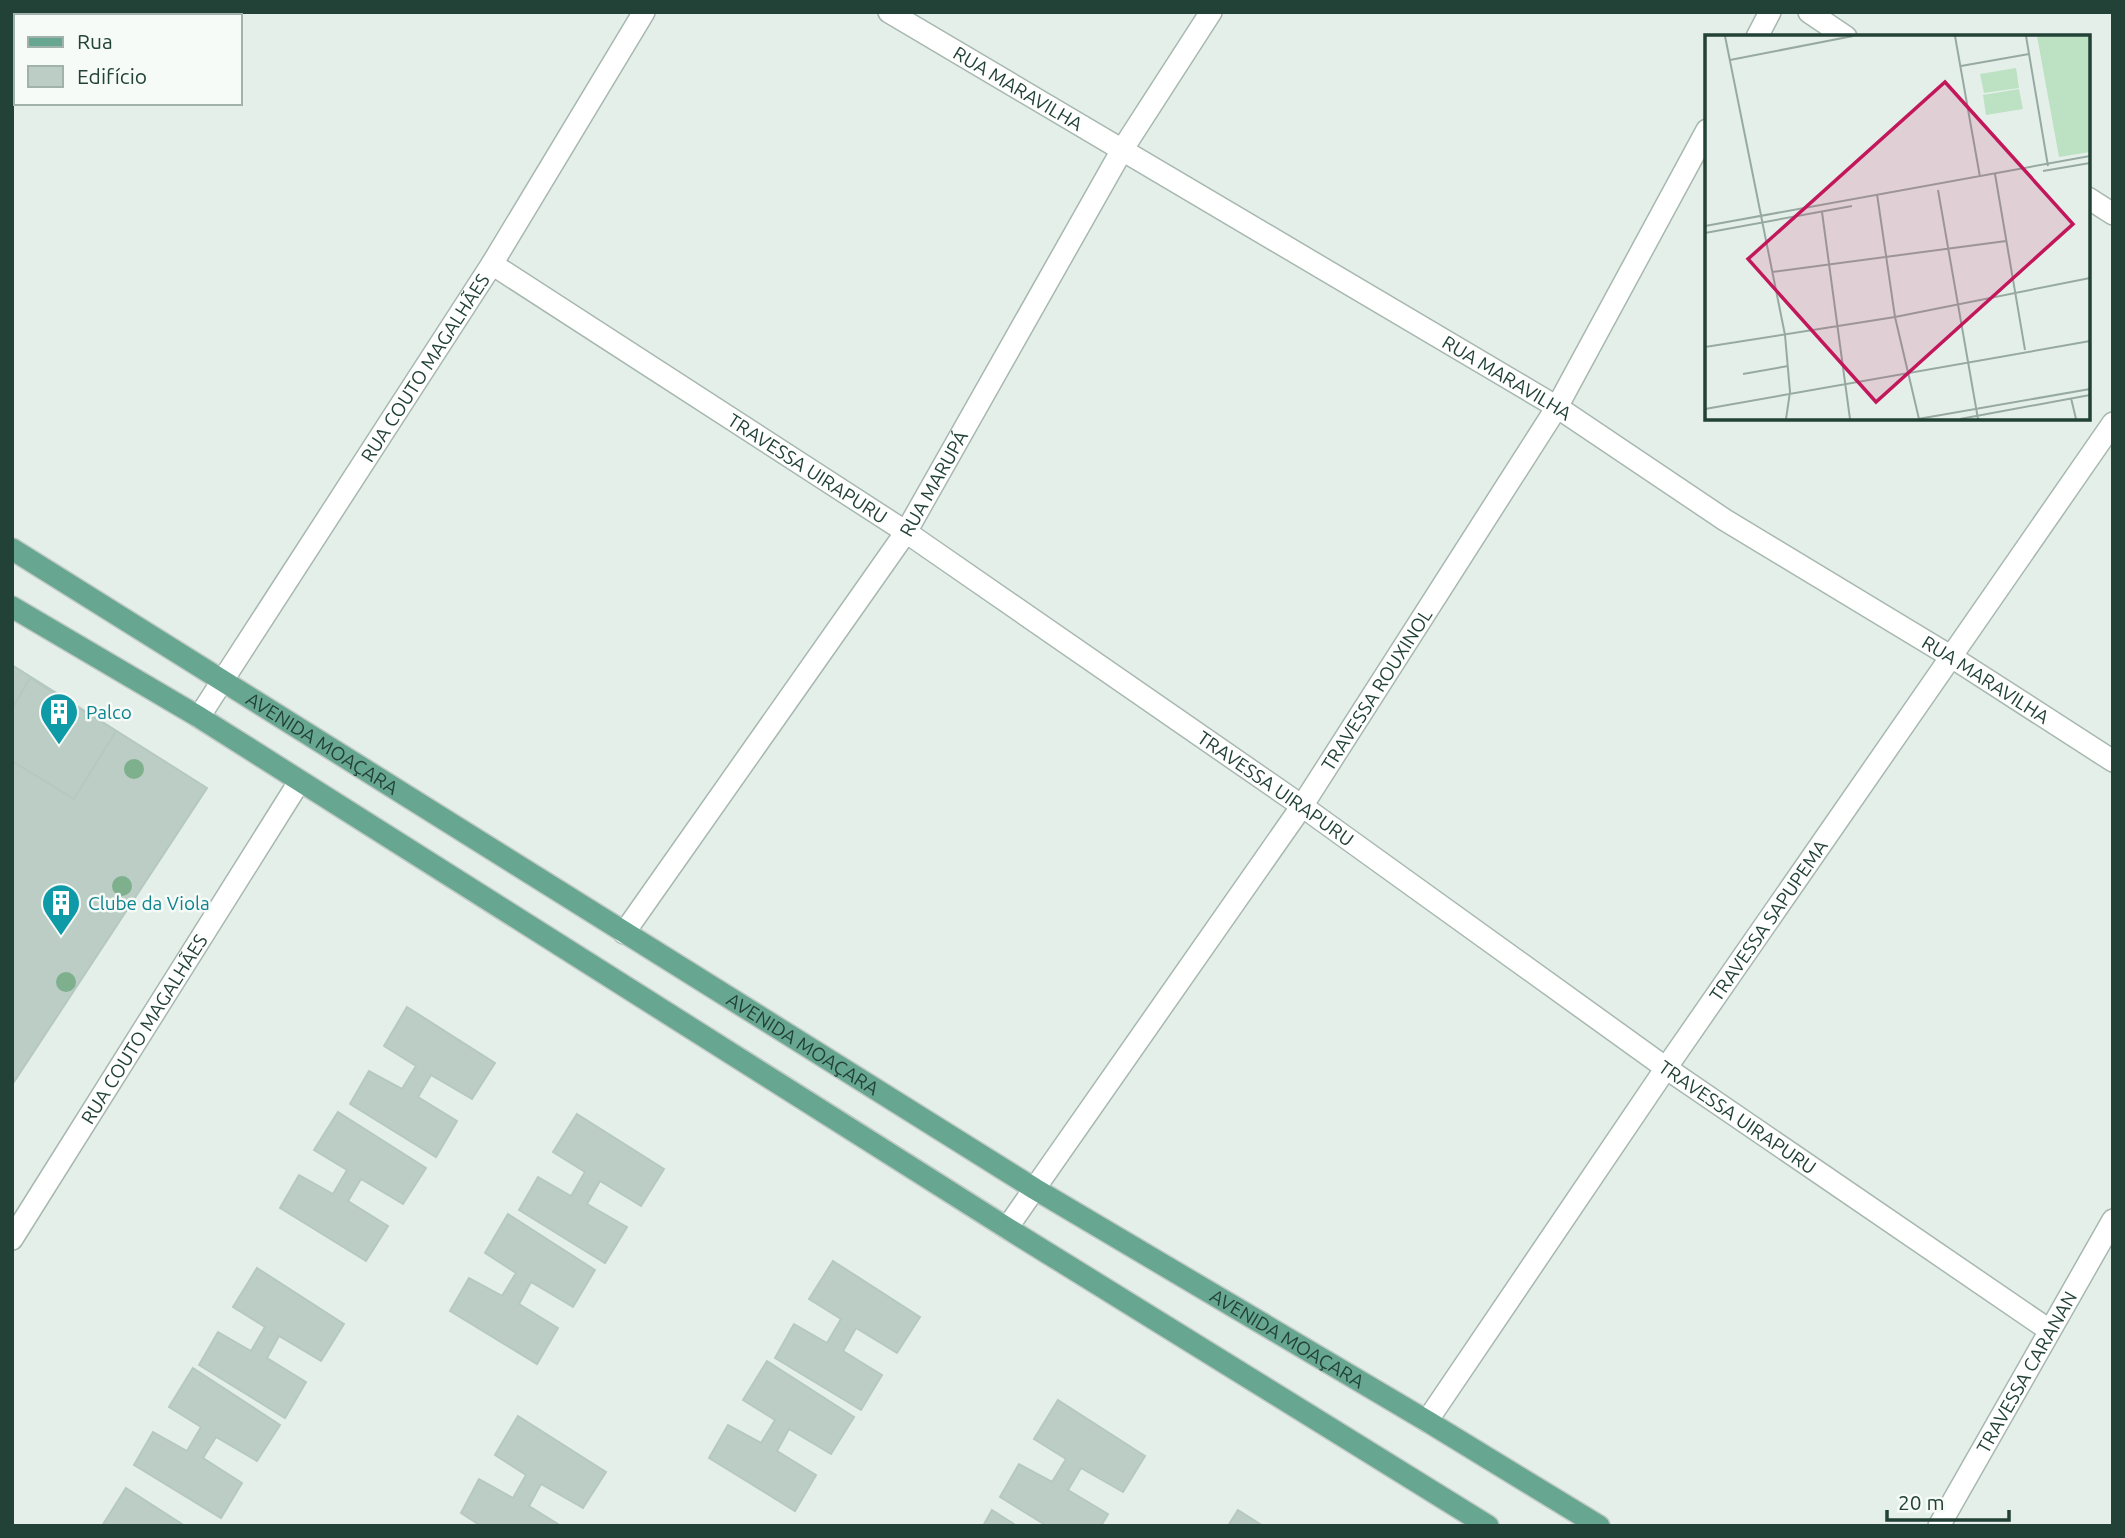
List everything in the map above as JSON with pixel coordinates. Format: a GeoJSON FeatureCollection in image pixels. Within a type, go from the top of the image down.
{"type":"FeatureCollection","features":[{"type":"Feature","properties":{"kind":"main road","name":"AVENIDA MOAÇARA"},"geometry":{"type":"LineString","coordinates":[[12,549],[1035,1189],[1599,1526]]}},
{"type":"Feature","properties":{"kind":"main road"},"geometry":{"type":"LineString","coordinates":[[12,607],[199,717],[1007,1228],[1488,1526]]}},
{"type":"Feature","properties":{"kind":"street","name":"RUA COUTO MAGALHÃES"},"geometry":{"type":"LineString","coordinates":[[199,717],[492,264],[644,12]]}},
{"type":"Feature","properties":{"kind":"street","name":"RUA MARAVILHA"},"geometry":{"type":"LineString","coordinates":[[889,12],[1557,407],[1725,520],[1950,656],[2113,761]]}},
{"type":"Feature","properties":{"kind":"street","name":"RUA MARUPÁ"},"geometry":{"type":"LineString","coordinates":[[624,933],[906,532],[1122,150],[1211,12]]}},
{"type":"Feature","properties":{"kind":"street"},"geometry":{"type":"LineString","coordinates":[[1758,35],[1770,12]]}},
{"type":"Feature","properties":{"kind":"street"},"geometry":{"type":"LineString","coordinates":[[1809,12],[1843,35]]}},
{"type":"Feature","properties":{"kind":"street","name":"TRAVESSA ROUXINOL"},"geometry":{"type":"LineString","coordinates":[[1007,1228],[1302,806],[1557,407],[1705,134]]}},
{"type":"Feature","properties":{"kind":"street"},"geometry":{"type":"LineString","coordinates":[[2090,199],[2113,214]]}},
{"type":"Feature","properties":{"kind":"street","name":"TRAVESSA UIRAPURU"},"geometry":{"type":"LineString","coordinates":[[492,264],[906,532],[1302,806],[1666,1068],[2049,1330]]}},
{"type":"Feature","properties":{"kind":"street","name":"TRAVESSA SAPUPEMA"},"geometry":{"type":"LineString","coordinates":[[1427,1421],[1666,1068],[2113,423]]}},
{"type":"Feature","properties":{"kind":"street","name":"RUA COUTO MAGALHÃES"},"geometry":{"type":"LineString","coordinates":[[12,1239],[299,782]]}},
{"type":"Feature","properties":{"kind":"street","name":"TRAVESSA CARANAN"},"geometry":{"type":"LineString","coordinates":[[1939,1526],[2113,1220]]}},
{"type":"Feature","properties":{"kind":"building","name":"Clube da Viola"},"geometry":{"type":"Polygon","coordinates":[[[12,665],[207,788],[12,1085],[12,665]]]}},
{"type":"Feature","properties":{"kind":"building","name":"Palco"},"geometry":{"type":"Polygon","coordinates":[[[30,678],[116,731],[74,799],[12,761],[12,709],[30,678]]]}},
{"type":"Feature","properties":{"kind":"building"},"geometry":{"type":"Polygon","coordinates":[[[407,1007],[495,1063],[472,1099],[431,1075],[418,1097],[457,1121],[436,1157],[350,1104],[369,1071],[402,1089],[416,1066],[384,1046],[407,1007]]]}},
{"type":"Feature","properties":{"kind":"building"},"geometry":{"type":"Polygon","coordinates":[[[338,1112],[426,1168],[403,1204],[361,1179],[348,1201],[388,1226],[366,1261],[280,1208],[299,1175],[333,1194],[347,1170],[314,1150],[338,1112]]]}},
{"type":"Feature","properties":{"kind":"building"},"geometry":{"type":"Polygon","coordinates":[[[577,1114],[664,1169],[641,1206],[600,1181],[587,1204],[627,1227],[605,1263],[519,1210],[538,1177],[571,1196],[585,1172],[553,1152],[577,1114]]]}},
{"type":"Feature","properties":{"kind":"building"},"geometry":{"type":"Polygon","coordinates":[[[508,1214],[595,1270],[573,1307],[531,1282],[519,1304],[558,1328],[537,1364],[450,1311],[469,1278],[502,1296],[516,1273],[485,1253],[508,1214]]]}},
{"type":"Feature","properties":{"kind":"building"},"geometry":{"type":"Polygon","coordinates":[[[833,1261],[920,1317],[897,1353],[856,1328],[843,1351],[882,1375],[861,1410],[775,1358],[794,1324],[827,1343],[841,1319],[809,1299],[833,1261]]]}},
{"type":"Feature","properties":{"kind":"building"},"geometry":{"type":"Polygon","coordinates":[[[257,1268],[344,1324],[321,1361],[279,1336],[267,1358],[306,1382],[285,1418],[199,1365],[218,1332],[251,1351],[265,1327],[233,1307],[257,1268]]]}},
{"type":"Feature","properties":{"kind":"building"},"geometry":{"type":"Polygon","coordinates":[[[767,1361],[854,1417],[831,1454],[789,1429],[777,1451],[816,1475],[795,1511],[709,1458],[728,1425],[761,1443],[775,1420],[743,1400],[767,1361]]]}},
{"type":"Feature","properties":{"kind":"building"},"geometry":{"type":"Polygon","coordinates":[[[193,1368],[280,1425],[257,1461],[216,1437],[203,1458],[242,1483],[221,1518],[134,1465],[153,1432],[187,1451],[201,1427],[169,1407],[193,1368]]]}},
{"type":"Feature","properties":{"kind":"building"},"geometry":{"type":"Polygon","coordinates":[[[1058,1400],[1145,1456],[1123,1492],[1081,1468],[1068,1490],[1108,1514],[1101,1526],[1047,1526],[1000,1497],[1019,1464],[1052,1482],[1066,1459],[1034,1439],[1058,1400]]]}},
{"type":"Feature","properties":{"kind":"building"},"geometry":{"type":"Polygon","coordinates":[[[518,1416],[606,1472],[583,1508],[541,1484],[529,1506],[561,1526],[481,1526],[461,1513],[479,1479],[513,1498],[526,1475],[495,1455],[518,1416]]]}},
{"type":"Feature","properties":{"kind":"building"},"geometry":{"type":"Polygon","coordinates":[[[126,1488],[185,1526],[102,1526],[126,1488]]]}},
{"type":"Feature","properties":{"kind":"building"},"geometry":{"type":"Polygon","coordinates":[[[992,1510],[1017,1526],[983,1526],[992,1510]]]}},
{"type":"Feature","properties":{"kind":"building"},"geometry":{"type":"Polygon","coordinates":[[[1238,1510],[1263,1526],[1228,1526],[1238,1510]]]}},
{"type":"Feature","properties":{"kind":"place","name":"Palco"},"geometry":{"type":"Point","coordinates":[59,746]}},
{"type":"Feature","properties":{"kind":"place","name":"Clube da Viola"},"geometry":{"type":"Point","coordinates":[61,937]}}]}
